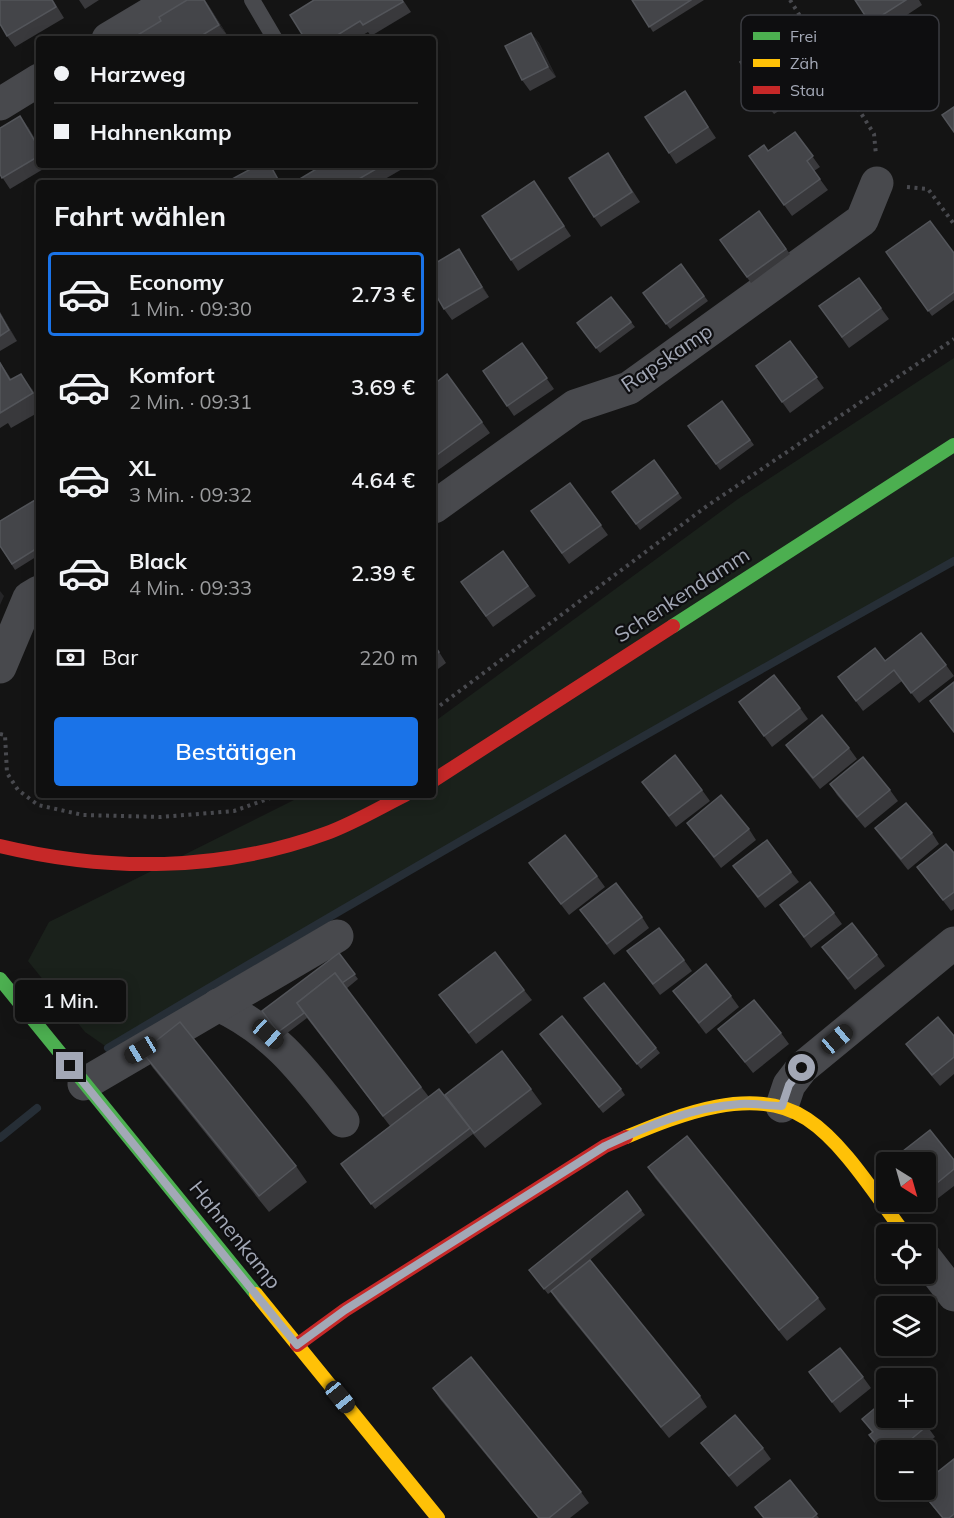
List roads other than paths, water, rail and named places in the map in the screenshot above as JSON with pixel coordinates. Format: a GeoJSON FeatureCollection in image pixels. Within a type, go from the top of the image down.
{"type":"FeatureCollection","features":[{"type":"Feature","properties":{"kind":"street"},"geometry":{"type":"LineString","coordinates":[[113,36],[173,0]]}},
{"type":"Feature","properties":{"kind":"street"},"geometry":{"type":"LineString","coordinates":[[0,104],[36,82]]}},
{"type":"Feature","properties":{"kind":"street","name":"Rapskamp"},"geometry":{"type":"LineString","coordinates":[[436,506],[575,406],[629,388],[862,220],[877,183]]}},
{"type":"Feature","properties":{"kind":"street","name":"Schenkendamm"},"geometry":{"type":"LineString","coordinates":[[436,779],[954,444]]}},
{"type":"Feature","properties":{"kind":"street"},"geometry":{"type":"LineString","coordinates":[[0,667],[28,598],[36,594]]}},
{"type":"Feature","properties":{"kind":"street"},"geometry":{"type":"LineString","coordinates":[[0,846],[59,860],[108,866],[157,867],[208,862],[318,836],[399,798]]}},
{"type":"Feature","properties":{"kind":"street"},"geometry":{"type":"LineString","coordinates":[[84,1084],[338,936]]}},
{"type":"Feature","properties":{"kind":"street"},"geometry":{"type":"LineString","coordinates":[[782,1106],[789,1085],[802,1068],[954,943]]}},
{"type":"Feature","properties":{"kind":"street","name":"Hahnenkamp"},"geometry":{"type":"LineString","coordinates":[[0,979],[438,1518]]}},
{"type":"Feature","properties":{"kind":"street"},"geometry":{"type":"LineString","coordinates":[[218,1005],[249,1020],[284,1048],[343,1121]]}},
{"type":"Feature","properties":{"kind":"street"},"geometry":{"type":"LineString","coordinates":[[297,1345],[345,1310],[605,1146],[644,1128],[687,1114],[740,1104],[782,1106],[806,1117],[825,1134],[897,1224]]}},
{"type":"Feature","properties":{"kind":"street"},"geometry":{"type":"LineString","coordinates":[[936,1272],[954,1295]]}},
{"type":"Feature","properties":{"kind":"lane"},"geometry":{"type":"LineString","coordinates":[[252,0],[273,36]]}},
{"type":"Feature","properties":{"kind":"waterway"},"geometry":{"type":"LineString","coordinates":[[108,1048],[529,801],[954,561]]}},
{"type":"Feature","properties":{"kind":"waterway"},"geometry":{"type":"LineString","coordinates":[[0,1138],[37,1108]]}}]}
